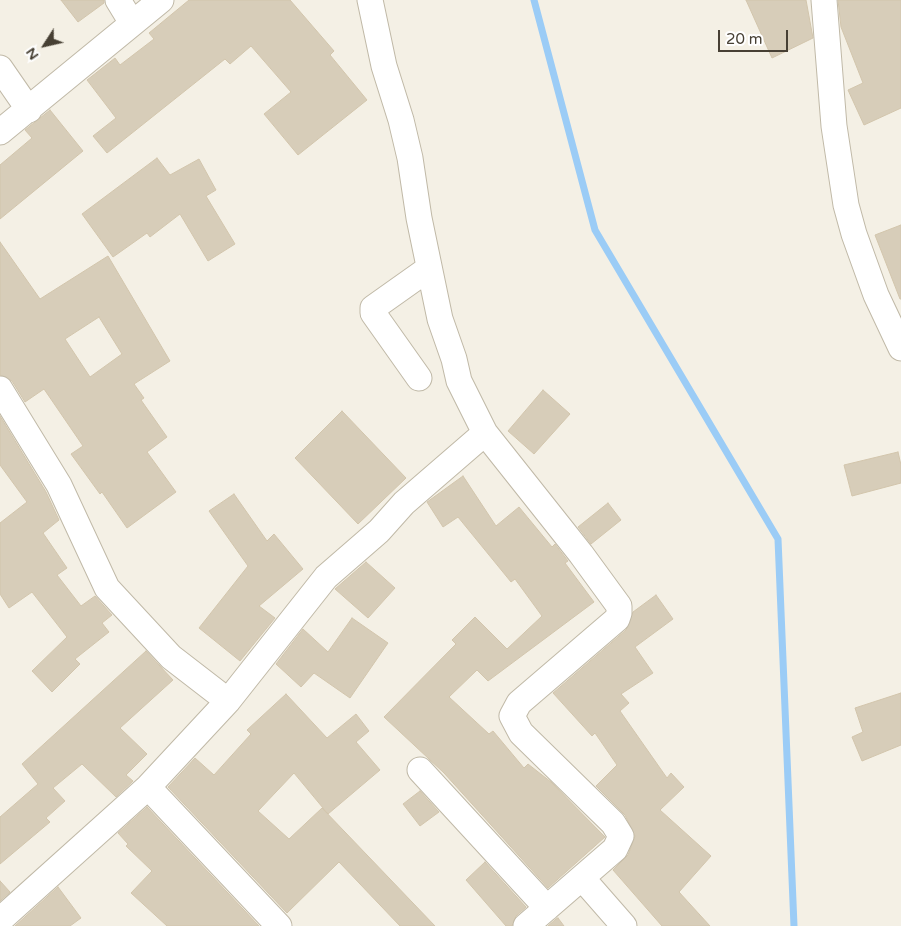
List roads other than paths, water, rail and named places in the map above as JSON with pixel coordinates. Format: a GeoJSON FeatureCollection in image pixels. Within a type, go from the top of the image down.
{"type":"FeatureCollection","features":[{"type":"Feature","properties":{"kind":"street"},"geometry":{"type":"LineString","coordinates":[[118,0],[132,24]]}},
{"type":"Feature","properties":{"kind":"street"},"geometry":{"type":"LineString","coordinates":[[0,132],[161,0]]}},
{"type":"Feature","properties":{"kind":"street"},"geometry":{"type":"LineString","coordinates":[[370,0],[384,66],[408,148],[428,269],[440,320],[459,381],[485,433],[581,554],[618,606],[619,613],[616,620],[519,702],[512,716],[521,732],[613,823],[621,836],[615,849],[526,926]]}},
{"type":"Feature","properties":{"kind":"street"},"geometry":{"type":"LineString","coordinates":[[824,0],[834,126],[846,205],[854,234],[876,294],[901,348]]}},
{"type":"Feature","properties":{"kind":"street"},"geometry":{"type":"LineString","coordinates":[[0,68],[29,110]]}},
{"type":"Feature","properties":{"kind":"street"},"geometry":{"type":"LineString","coordinates":[[419,378],[373,313],[374,308],[428,269]]}},
{"type":"Feature","properties":{"kind":"street"},"geometry":{"type":"LineString","coordinates":[[0,389],[41,453],[63,492],[107,588],[171,657],[228,701]]}},
{"type":"Feature","properties":{"kind":"street"},"geometry":{"type":"LineString","coordinates":[[0,920],[148,787],[228,701],[326,577],[379,531],[404,503],[485,433]]}},
{"type":"Feature","properties":{"kind":"street"},"geometry":{"type":"LineString","coordinates":[[420,770],[547,908]]}},
{"type":"Feature","properties":{"kind":"street"},"geometry":{"type":"LineString","coordinates":[[148,787],[279,926]]}},
{"type":"Feature","properties":{"kind":"street"},"geometry":{"type":"LineString","coordinates":[[582,878],[624,926]]}},
{"type":"Feature","properties":{"kind":"waterway"},"geometry":{"type":"LineString","coordinates":[[534,0],[595,230],[778,539],[794,926]]}}]}
